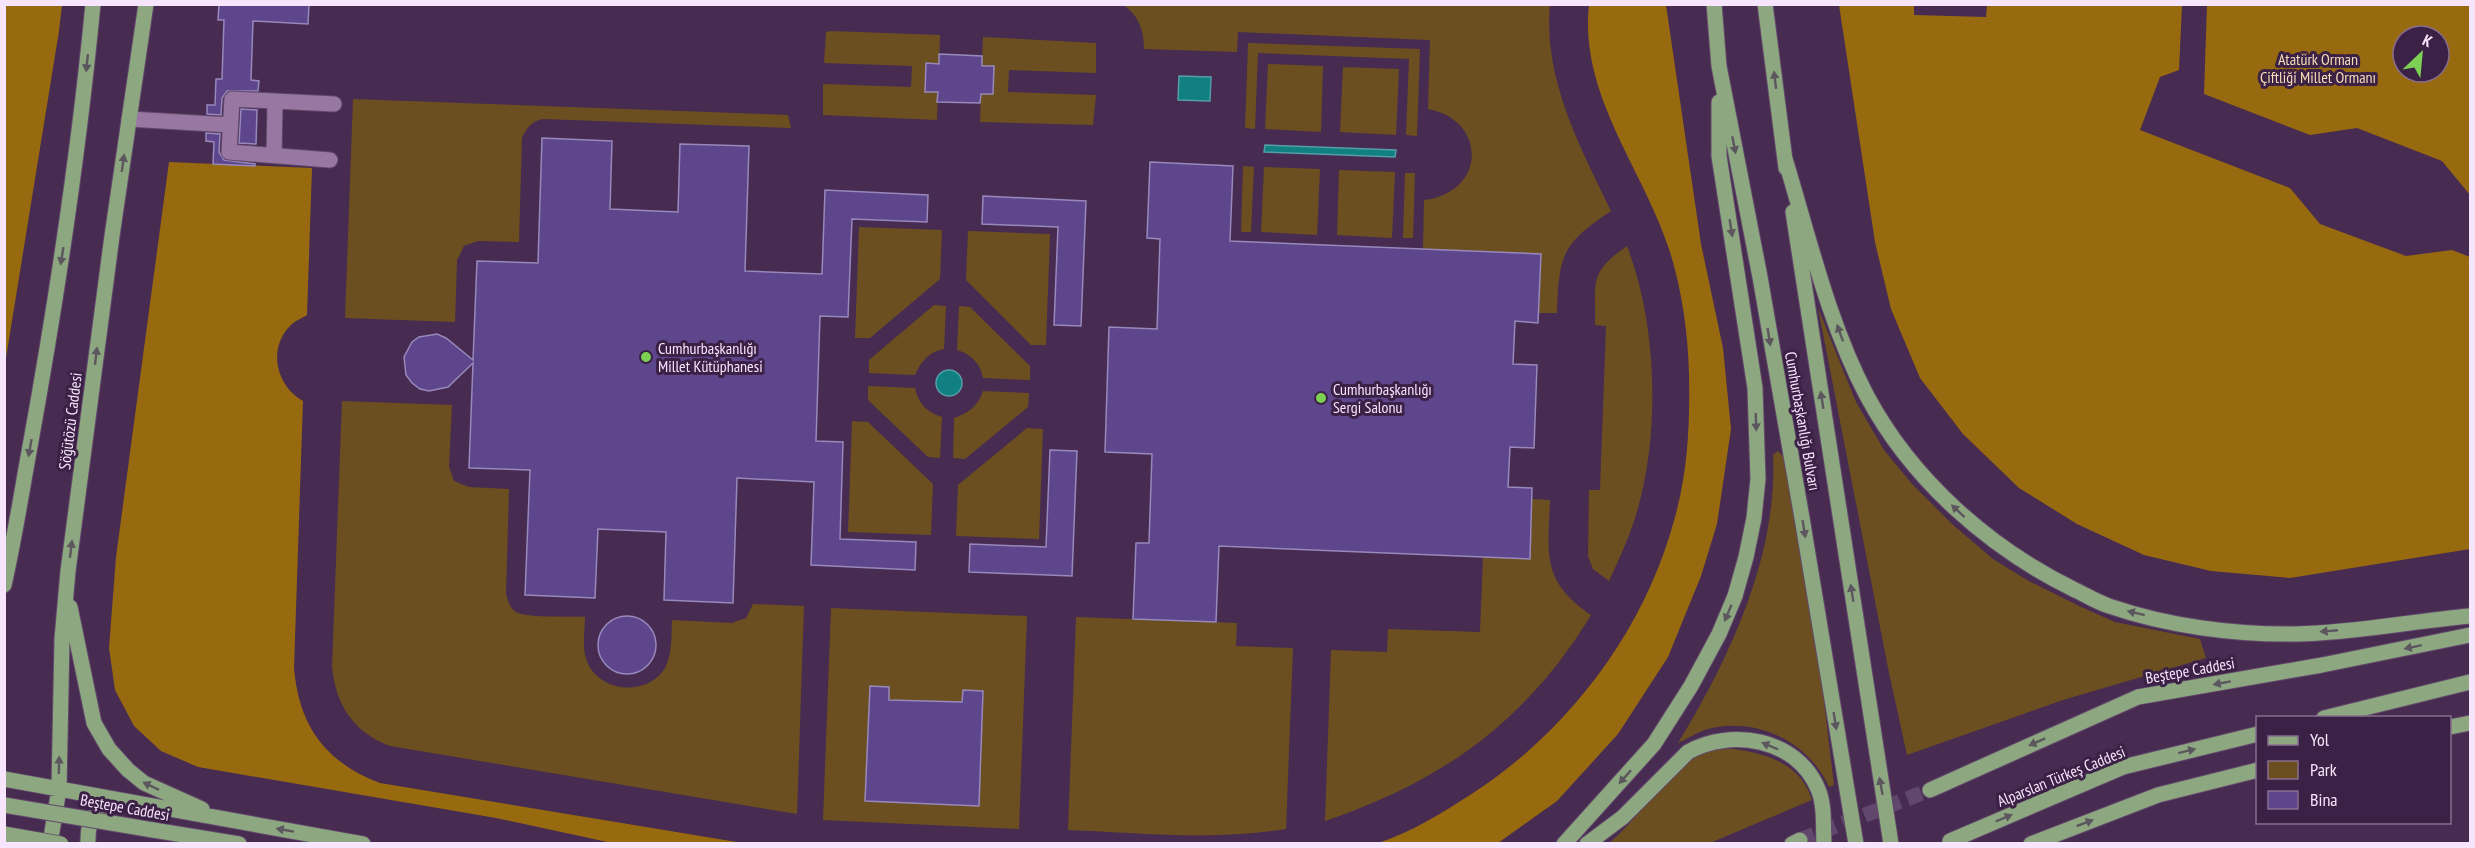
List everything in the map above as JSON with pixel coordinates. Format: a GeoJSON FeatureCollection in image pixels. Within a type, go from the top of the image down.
{"type":"FeatureCollection","features":[{"type":"Feature","properties":{"kind":"main road","name":"Söğütözü Caddesi"},"geometry":{"type":"LineString","coordinates":[[5,581],[44,372],[63,249],[93,4]]}},
{"type":"Feature","properties":{"kind":"main road","name":"Söğütözü Caddesi"},"geometry":{"type":"LineString","coordinates":[[50,843],[59,789],[62,639],[67,589],[146,4]]}},
{"type":"Feature","properties":{"kind":"main road","name":"Cumhurbaşkanlığı Bulvarı"},"geometry":{"type":"LineString","coordinates":[[1714,4],[1719,66],[1760,278],[1856,843]]}},
{"type":"Feature","properties":{"kind":"main road","name":"Cumhurbaşkanlığı Bulvarı"},"geometry":{"type":"LineString","coordinates":[[1766,4],[1785,159],[1891,843]]}},
{"type":"Feature","properties":{"kind":"main road"},"geometry":{"type":"LineString","coordinates":[[1564,843],[1654,744],[1690,686],[1719,634],[1735,596],[1754,518],[1758,478],[1755,388],[1719,156],[1719,66]]}},
{"type":"Feature","properties":{"kind":"main road"},"geometry":{"type":"LineString","coordinates":[[1785,159],[1825,291],[1844,345],[1866,395],[1894,441],[1930,483],[1958,512],[2003,548],[2052,579],[2108,606],[2210,628],[2296,634],[2470,616]]}},
{"type":"Feature","properties":{"kind":"main road"},"geometry":{"type":"LineString","coordinates":[[67,589],[94,723],[109,749],[128,770],[144,783],[224,819]]}},
{"type":"Feature","properties":{"kind":"main road","name":"Beştepe Caddesi"},"geometry":{"type":"LineString","coordinates":[[1930,790],[2138,697],[2322,665],[2470,635]]}},
{"type":"Feature","properties":{"kind":"main road"},"geometry":{"type":"LineString","coordinates":[[2328,716],[2470,682]]}},
{"type":"Feature","properties":{"kind":"main road"},"geometry":{"type":"LineString","coordinates":[[2451,727],[2470,723]]}},
{"type":"Feature","properties":{"kind":"main road","name":"Alparslan Türkeş Caddesi"},"geometry":{"type":"LineString","coordinates":[[1950,841],[2123,767],[2256,734]]}},
{"type":"Feature","properties":{"kind":"main road"},"geometry":{"type":"LineString","coordinates":[[1587,843],[1623,817],[1688,752],[1701,745],[1734,738],[1761,742],[1776,748],[1792,757],[1808,772],[1818,789],[1822,807],[1824,843]]}},
{"type":"Feature","properties":{"kind":"main road"},"geometry":{"type":"LineString","coordinates":[[2031,843],[2158,795],[2256,770]]}},
{"type":"Feature","properties":{"kind":"main road"},"geometry":{"type":"LineString","coordinates":[[4,780],[363,843]]}},
{"type":"Feature","properties":{"kind":"main road"},"geometry":{"type":"LineString","coordinates":[[88,843],[87,832],[91,817],[99,809],[120,801]]}},
{"type":"Feature","properties":{"kind":"main road","name":"Beştepe Caddesi"},"geometry":{"type":"LineString","coordinates":[[4,804],[239,843]]}},
{"type":"Feature","properties":{"kind":"main road"},"geometry":{"type":"LineString","coordinates":[[4,834],[61,843]]}},
{"type":"Feature","properties":{"kind":"street"},"geometry":{"type":"LineString","coordinates":[[330,160],[229,152],[230,125],[232,99],[334,104]]}},
{"type":"Feature","properties":{"kind":"street"},"geometry":{"type":"LineString","coordinates":[[274,155],[275,102]]}},
{"type":"Feature","properties":{"kind":"street"},"geometry":{"type":"LineString","coordinates":[[129,119],[230,125]]}},
{"type":"Feature","properties":{"kind":"green space"},"geometry":{"type":"Polygon","coordinates":[[[5,4],[62,5],[5,364],[5,4]]]}},
{"type":"Feature","properties":{"kind":"green space"},"geometry":{"type":"Polygon","coordinates":[[[1589,4],[1666,5],[1701,244],[1723,348],[1731,429],[1717,524],[1701,576],[1668,657],[1618,734],[1557,801],[1498,843],[1378,843],[1414,828],[1437,815],[1506,770],[1570,709],[1598,675],[1623,638],[1644,600],[1662,559],[1675,517],[1683,482],[1688,428],[1689,374],[1684,312],[1670,252],[1659,221],[1603,101],[1594,70],[1589,38],[1589,4]]]}},
{"type":"Feature","properties":{"kind":"green space"},"geometry":{"type":"Polygon","coordinates":[[[1123,5],[1550,5],[1549,32],[1558,86],[1576,137],[1611,211],[1582,233],[1566,252],[1559,277],[1557,313],[1539,313],[1540,254],[1423,249],[1424,200],[1444,195],[1459,184],[1468,171],[1472,156],[1469,141],[1461,127],[1448,116],[1428,109],[1430,40],[1238,32],[1237,52],[1144,49],[1140,24],[1123,5]]]}},
{"type":"Feature","properties":{"kind":"green space"},"geometry":{"type":"Polygon","coordinates":[[[1839,5],[1914,5],[1914,15],[1986,17],[1987,5],[2182,5],[2179,70],[2160,77],[2140,130],[2290,188],[2320,224],[2406,256],[2452,250],[2470,257],[2470,549],[2290,578],[2211,571],[2144,555],[2077,524],[2019,488],[1963,434],[1920,378],[1891,309],[1875,242],[1839,5]]]}},
{"type":"Feature","properties":{"kind":"green space","name":"Atatürk Orman Çiftliği Millet Ormanı"},"geometry":{"type":"Polygon","coordinates":[[[2207,5],[2470,5],[2470,195],[2442,161],[2357,128],[2310,135],[2204,94],[2207,5]]]}},
{"type":"Feature","properties":{"kind":"green space"},"geometry":{"type":"Polygon","coordinates":[[[826,32],[940,35],[939,64],[926,64],[938,92],[937,120],[823,115],[823,84],[911,87],[912,66],[824,63],[826,32]]]}},
{"type":"Feature","properties":{"kind":"green space"},"geometry":{"type":"Polygon","coordinates":[[[983,37],[1096,43],[1096,73],[1009,70],[1008,92],[1096,95],[1093,125],[980,122],[981,94],[993,94],[994,67],[982,66],[983,37]]]}},
{"type":"Feature","properties":{"kind":"green space"},"geometry":{"type":"Polygon","coordinates":[[[1248,43],[1420,49],[1417,136],[1406,135],[1409,59],[1258,53],[1255,129],[1245,128],[1248,43]]]}},
{"type":"Feature","properties":{"kind":"green space"},"geometry":{"type":"Polygon","coordinates":[[[1268,64],[1323,66],[1321,132],[1265,129],[1268,64]]]}},
{"type":"Feature","properties":{"kind":"green space"},"geometry":{"type":"Polygon","coordinates":[[[1343,67],[1399,69],[1396,135],[1340,132],[1343,67]]]}},
{"type":"Feature","properties":{"kind":"green space"},"geometry":{"type":"Polygon","coordinates":[[[353,99],[788,115],[791,128],[543,119],[536,121],[522,138],[519,242],[478,241],[464,246],[457,260],[455,322],[345,318],[353,99]]]}},
{"type":"Feature","properties":{"kind":"green space"},"geometry":{"type":"Polygon","coordinates":[[[169,162],[312,168],[307,315],[293,324],[284,334],[277,355],[278,366],[286,386],[303,401],[294,668],[302,707],[318,739],[344,764],[380,783],[743,843],[612,843],[496,818],[198,767],[161,751],[134,726],[115,690],[109,648],[116,557],[169,162]]]}},
{"type":"Feature","properties":{"kind":"green space"},"geometry":{"type":"Polygon","coordinates":[[[1243,166],[1254,167],[1251,232],[1241,232],[1243,166]]]}},
{"type":"Feature","properties":{"kind":"green space"},"geometry":{"type":"Polygon","coordinates":[[[1264,167],[1320,169],[1317,235],[1261,232],[1264,167]]]}},
{"type":"Feature","properties":{"kind":"green space"},"geometry":{"type":"Polygon","coordinates":[[[1339,170],[1395,172],[1392,238],[1337,235],[1339,170]]]}},
{"type":"Feature","properties":{"kind":"green space"},"geometry":{"type":"Polygon","coordinates":[[[1405,173],[1415,173],[1413,238],[1403,238],[1405,173]]]}},
{"type":"Feature","properties":{"kind":"green space"},"geometry":{"type":"Polygon","coordinates":[[[859,227],[942,230],[940,279],[870,338],[855,338],[859,227]]]}},
{"type":"Feature","properties":{"kind":"green space"},"geometry":{"type":"Polygon","coordinates":[[[968,231],[1050,234],[1046,345],[1031,345],[966,280],[968,231]]]}},
{"type":"Feature","properties":{"kind":"green space"},"geometry":{"type":"Polygon","coordinates":[[[1627,246],[1644,308],[1652,377],[1652,411],[1650,445],[1638,508],[1629,536],[1609,581],[1593,569],[1588,556],[1589,490],[1600,490],[1606,326],[1595,325],[1595,288],[1600,272],[1606,264],[1627,246]]]}},
{"type":"Feature","properties":{"kind":"green space"},"geometry":{"type":"Polygon","coordinates":[[[934,305],[946,306],[944,349],[926,358],[915,375],[869,373],[869,360],[934,305]]]}},
{"type":"Feature","properties":{"kind":"green space"},"geometry":{"type":"Polygon","coordinates":[[[959,306],[970,307],[1030,366],[1030,380],[983,378],[974,360],[957,350],[959,306]]]}},
{"type":"Feature","properties":{"kind":"green space"},"geometry":{"type":"Polygon","coordinates":[[[1818,308],[1856,402],[1884,450],[1912,484],[1952,524],[1993,559],[2027,580],[2115,622],[2200,639],[2206,658],[2063,700],[1907,755],[1818,308]]]}},
{"type":"Feature","properties":{"kind":"green space"},"geometry":{"type":"Polygon","coordinates":[[[868,386],[915,388],[924,407],[942,417],[940,458],[928,457],[868,400],[868,386]]]}},
{"type":"Feature","properties":{"kind":"green space"},"geometry":{"type":"Polygon","coordinates":[[[983,391],[1029,393],[1028,407],[965,459],[953,458],[954,418],[972,408],[983,391]]]}},
{"type":"Feature","properties":{"kind":"green space"},"geometry":{"type":"Polygon","coordinates":[[[342,401],[452,405],[449,467],[454,481],[469,487],[509,489],[506,594],[510,605],[515,611],[524,615],[585,617],[584,646],[588,664],[594,673],[613,685],[635,687],[655,679],[663,671],[670,653],[672,620],[732,623],[746,618],[753,604],[804,606],[797,814],[390,746],[356,725],[342,705],[332,667],[342,401]]]}},
{"type":"Feature","properties":{"kind":"green space"},"geometry":{"type":"Polygon","coordinates":[[[852,421],[868,422],[933,484],[931,535],[848,532],[852,421]]]}},
{"type":"Feature","properties":{"kind":"green space"},"geometry":{"type":"Polygon","coordinates":[[[1027,428],[1043,429],[1039,539],[956,536],[958,485],[1027,428]]]}},
{"type":"Feature","properties":{"kind":"green space"},"geometry":{"type":"Polygon","coordinates":[[[1778,451],[1783,456],[1802,518],[1834,785],[1829,787],[1820,771],[1795,745],[1762,730],[1744,726],[1726,726],[1704,730],[1678,743],[1715,677],[1747,605],[1759,568],[1767,531],[1772,493],[1773,455],[1778,451]]]}},
{"type":"Feature","properties":{"kind":"green space"},"geometry":{"type":"Polygon","coordinates":[[[1532,499],[1550,500],[1551,565],[1563,590],[1591,615],[1566,653],[1539,686],[1478,743],[1443,767],[1406,787],[1325,821],[1331,650],[1387,652],[1388,629],[1480,632],[1483,557],[1529,558],[1532,499]]]}},
{"type":"Feature","properties":{"kind":"green space"},"geometry":{"type":"Polygon","coordinates":[[[831,608],[1027,616],[1019,829],[823,820],[831,608]],[[870,686],[865,801],[885,802],[889,687],[870,686]],[[963,690],[959,805],[983,691],[963,690]]]}},
{"type":"Feature","properties":{"kind":"green space"},"geometry":{"type":"Polygon","coordinates":[[[1076,617],[1237,623],[1236,646],[1293,648],[1286,829],[1232,835],[1068,830],[1076,617]]]}},
{"type":"Feature","properties":{"kind":"green space"},"geometry":{"type":"Polygon","coordinates":[[[1734,749],[1759,754],[1782,763],[1800,778],[1812,800],[1710,843],[1608,844],[1681,768],[1694,758],[1709,751],[1734,749]]]}},
{"type":"Feature","properties":{"kind":"shaded area"},"geometry":{"type":"Polygon","coordinates":[[[1179,76],[1211,77],[1210,101],[1178,100],[1179,76]]]}},
{"type":"Feature","properties":{"kind":"shaded area"},"geometry":{"type":"Polygon","coordinates":[[[1265,145],[1396,150],[1395,157],[1264,152],[1265,145]]]}},
{"type":"Feature","properties":{"kind":"shaded area"},"geometry":{"type":"Polygon","coordinates":[[[949,370],[958,374],[962,383],[958,392],[949,396],[940,392],[936,383],[940,374],[949,370]]]}},
{"type":"Feature","properties":{"kind":"building"},"geometry":{"type":"Polygon","coordinates":[[[219,4],[309,4],[308,24],[253,21],[251,80],[259,81],[258,91],[227,91],[222,98],[221,115],[207,114],[207,105],[215,105],[216,79],[222,79],[224,20],[218,20],[219,4]]]}},
{"type":"Feature","properties":{"kind":"building"},"geometry":{"type":"Polygon","coordinates":[[[939,54],[982,56],[982,66],[994,66],[993,94],[981,94],[980,103],[937,102],[938,92],[925,92],[926,63],[939,64],[939,54]]]}},
{"type":"Feature","properties":{"kind":"building"},"geometry":{"type":"Polygon","coordinates":[[[241,109],[257,110],[256,144],[239,143],[241,109]]]}},
{"type":"Feature","properties":{"kind":"building"},"geometry":{"type":"Polygon","coordinates":[[[206,133],[220,134],[219,152],[224,160],[255,164],[255,166],[213,164],[214,142],[206,141],[206,133]]]}},
{"type":"Feature","properties":{"kind":"building","name":"Cumhurbaşkanlığı Millet Kütüphanesi"},"geometry":{"type":"Polygon","coordinates":[[[542,138],[612,141],[610,209],[678,212],[680,144],[749,146],[745,271],[822,274],[825,190],[928,195],[927,222],[852,219],[848,317],[820,316],[816,441],[843,442],[840,539],[916,542],[915,570],[811,565],[814,482],[737,478],[733,603],[664,600],[666,532],[598,529],[595,598],[525,595],[530,470],[469,468],[473,363],[448,387],[429,391],[420,389],[406,375],[404,357],[412,342],[419,337],[437,334],[446,338],[473,360],[477,261],[538,263],[542,138]]]}},
{"type":"Feature","properties":{"kind":"building","name":"Cumhurbaşkanlığı Sergi Salonu"},"geometry":{"type":"Polygon","coordinates":[[[1150,162],[1233,166],[1230,241],[1541,254],[1538,323],[1515,321],[1513,364],[1537,365],[1534,448],[1510,447],[1508,487],[1532,488],[1530,559],[1219,546],[1216,622],[1133,619],[1136,543],[1149,543],[1152,454],[1105,452],[1109,327],[1157,329],[1160,239],[1147,238],[1150,162]]]}},
{"type":"Feature","properties":{"kind":"building"},"geometry":{"type":"Polygon","coordinates":[[[983,196],[1086,201],[1081,326],[1054,325],[1058,227],[982,224],[983,196]]]}},
{"type":"Feature","properties":{"kind":"building"},"geometry":{"type":"Polygon","coordinates":[[[1050,450],[1077,451],[1072,576],[969,572],[970,544],[1046,547],[1050,450]]]}},
{"type":"Feature","properties":{"kind":"building"},"geometry":{"type":"Polygon","coordinates":[[[627,616],[643,621],[651,629],[656,645],[651,661],[643,669],[627,674],[611,669],[603,661],[598,645],[603,629],[611,621],[627,616]]]}},
{"type":"Feature","properties":{"kind":"building"},"geometry":{"type":"Polygon","coordinates":[[[870,686],[889,687],[889,700],[962,702],[963,690],[983,691],[979,806],[865,801],[870,686]]]}},
{"type":"Feature","properties":{"kind":"tunnel"},"geometry":{"type":"LineString","coordinates":[[1800,840],[1930,790]]}},
{"type":"Feature","properties":{"kind":"place","name":"Cumhurbaşkanlığı Millet Kütüphanesi"},"geometry":{"type":"Point","coordinates":[646,357]}},
{"type":"Feature","properties":{"kind":"place","name":"Cumhurbaşkanlığı Sergi Salonu"},"geometry":{"type":"Point","coordinates":[1321,398]}}]}
